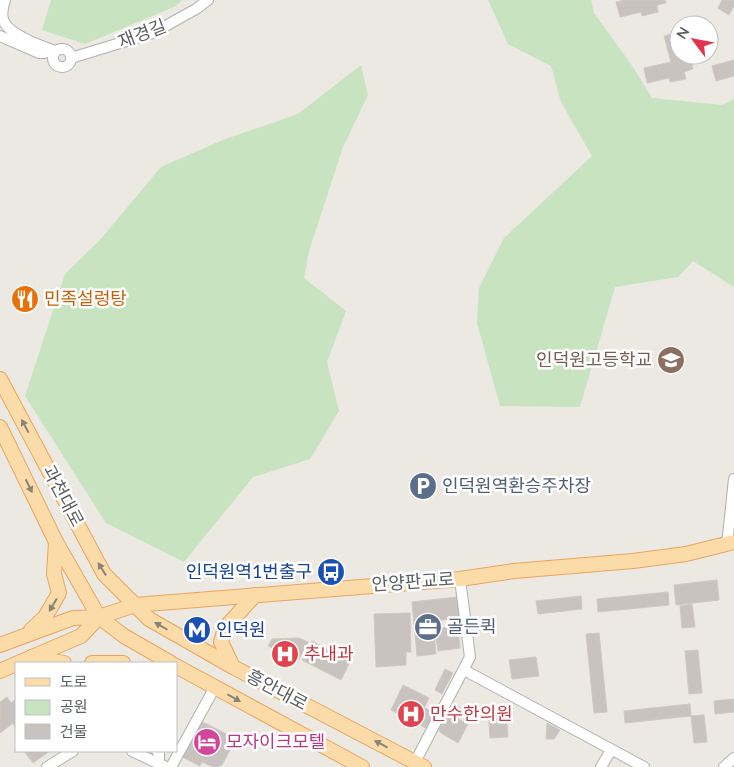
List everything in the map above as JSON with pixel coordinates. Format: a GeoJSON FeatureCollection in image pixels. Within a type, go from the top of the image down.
{"type":"FeatureCollection","features":[{"type":"Feature","properties":{"kind":"main road","name":"과천대로"},"geometry":{"type":"LineString","coordinates":[[0,380],[104,574],[135,605]]}},
{"type":"Feature","properties":{"kind":"main road","name":"과천대로"},"geometry":{"type":"LineString","coordinates":[[0,427],[56,542],[99,617]]}},
{"type":"Feature","properties":{"kind":"main road"},"geometry":{"type":"LineString","coordinates":[[23,636],[46,617],[59,593],[54,574],[56,542]]}},
{"type":"Feature","properties":{"kind":"main road","name":"안양판교로"},"geometry":{"type":"LineString","coordinates":[[99,617],[135,605],[460,579],[642,560],[686,554],[731,544]]}},
{"type":"Feature","properties":{"kind":"main road"},"geometry":{"type":"LineString","coordinates":[[233,667],[221,642],[224,628],[255,595]]}},
{"type":"Feature","properties":{"kind":"main road","name":"흥안대로"},"geometry":{"type":"LineString","coordinates":[[135,605],[149,620],[233,667],[420,765]]}},
{"type":"Feature","properties":{"kind":"main road"},"geometry":{"type":"LineString","coordinates":[[21,662],[81,636],[99,617]]}},
{"type":"Feature","properties":{"kind":"main road"},"geometry":{"type":"LineString","coordinates":[[0,645],[73,618],[99,617],[124,636],[169,662]]}},
{"type":"Feature","properties":{"kind":"main road"},"geometry":{"type":"LineString","coordinates":[[32,657],[59,662]]}},
{"type":"Feature","properties":{"kind":"main road"},"geometry":{"type":"LineString","coordinates":[[0,671],[15,665]]}},
{"type":"Feature","properties":{"kind":"main road","name":"흥안대로"},"geometry":{"type":"LineString","coordinates":[[178,667],[357,766]]}},
{"type":"Feature","properties":{"kind":"main road"},"geometry":{"type":"LineString","coordinates":[[178,673],[198,678]]}},
{"type":"Feature","properties":{"kind":"street"},"geometry":{"type":"LineString","coordinates":[[0,44],[42,57],[54,56],[61,48],[67,50],[71,58],[69,64],[64,67],[58,67],[54,56],[9,29],[3,21],[2,13],[6,0]]}},
{"type":"Feature","properties":{"kind":"street","name":"재경길"},"geometry":{"type":"LineString","coordinates":[[71,58],[152,33],[196,9],[208,0]]}},
{"type":"Feature","properties":{"kind":"street"},"geometry":{"type":"LineString","coordinates":[[0,36],[39,53],[54,56]]}},
{"type":"Feature","properties":{"kind":"street","name":"안양판교로"},"geometry":{"type":"LineString","coordinates":[[731,544],[734,479]]}},
{"type":"Feature","properties":{"kind":"street"},"geometry":{"type":"LineString","coordinates":[[420,765],[470,657],[460,579]]}},
{"type":"Feature","properties":{"kind":"street"},"geometry":{"type":"LineString","coordinates":[[464,670],[644,767]]}},
{"type":"Feature","properties":{"kind":"street"},"geometry":{"type":"LineString","coordinates":[[171,767],[215,687]]}},
{"type":"Feature","properties":{"kind":"street"},"geometry":{"type":"LineString","coordinates":[[601,767],[611,750]]}},
{"type":"Feature","properties":{"kind":"street"},"geometry":{"type":"LineString","coordinates":[[47,767],[71,752]]}},
{"type":"Feature","properties":{"kind":"street"},"geometry":{"type":"LineString","coordinates":[[134,752],[163,765]]}},
{"type":"Feature","properties":{"kind":"street"},"geometry":{"type":"LineString","coordinates":[[158,752],[163,765]]}},
{"type":"Feature","properties":{"kind":"street"},"geometry":{"type":"LineString","coordinates":[[724,767],[734,758]]}},
{"type":"Feature","properties":{"kind":"green space"},"geometry":{"type":"Polygon","coordinates":[[[51,0],[182,0],[176,6],[85,44],[42,30],[51,0]]]}},
{"type":"Feature","properties":{"kind":"green space"},"geometry":{"type":"Polygon","coordinates":[[[488,0],[591,0],[594,13],[633,67],[652,98],[722,105],[734,99],[734,287],[693,261],[678,277],[615,287],[580,407],[500,406],[477,323],[479,288],[504,238],[592,156],[561,102],[551,66],[508,44],[488,0]]]}},
{"type":"Feature","properties":{"kind":"green space"},"geometry":{"type":"Polygon","coordinates":[[[361,65],[368,95],[343,147],[309,251],[304,278],[346,311],[327,362],[339,411],[310,459],[253,477],[184,562],[106,523],[25,396],[65,274],[100,240],[161,167],[223,140],[298,114],[361,65]]]}},
{"type":"Feature","properties":{"kind":"building"},"geometry":{"type":"Polygon","coordinates":[[[625,0],[665,0],[666,3],[657,5],[658,12],[642,16],[641,12],[620,17],[616,2],[625,0]]]}},
{"type":"Feature","properties":{"kind":"building"},"geometry":{"type":"Polygon","coordinates":[[[722,0],[734,0],[734,6],[729,15],[718,8],[722,0]]]}},
{"type":"Feature","properties":{"kind":"building"},"geometry":{"type":"Polygon","coordinates":[[[669,35],[669,55],[664,36],[669,35]]]}},
{"type":"Feature","properties":{"kind":"building"},"geometry":{"type":"Polygon","coordinates":[[[734,60],[734,76],[716,81],[712,66],[734,60]]]}},
{"type":"Feature","properties":{"kind":"building"},"geometry":{"type":"Polygon","coordinates":[[[669,62],[669,65],[692,65],[693,69],[684,72],[686,79],[670,82],[669,78],[647,83],[644,68],[669,62]]]}},
{"type":"Feature","properties":{"kind":"building"},"geometry":{"type":"Polygon","coordinates":[[[717,580],[719,600],[676,605],[674,585],[717,580]]]}},
{"type":"Feature","properties":{"kind":"building"},"geometry":{"type":"Polygon","coordinates":[[[668,592],[669,605],[598,612],[597,599],[668,592]]]}},
{"type":"Feature","properties":{"kind":"building"},"geometry":{"type":"Polygon","coordinates":[[[581,596],[582,609],[538,614],[536,601],[581,596]]]}},
{"type":"Feature","properties":{"kind":"building"},"geometry":{"type":"Polygon","coordinates":[[[457,597],[459,618],[433,621],[436,654],[417,656],[412,602],[457,597]]]}},
{"type":"Feature","properties":{"kind":"building"},"geometry":{"type":"Polygon","coordinates":[[[692,604],[695,627],[682,628],[680,606],[692,604]]]}},
{"type":"Feature","properties":{"kind":"building"},"geometry":{"type":"Polygon","coordinates":[[[410,613],[411,652],[406,652],[406,665],[376,667],[374,614],[410,613]]]}},
{"type":"Feature","properties":{"kind":"building"},"geometry":{"type":"Polygon","coordinates":[[[458,626],[460,648],[438,651],[435,629],[458,626]]]}},
{"type":"Feature","properties":{"kind":"building"},"geometry":{"type":"Polygon","coordinates":[[[599,633],[607,712],[594,713],[586,634],[599,633]]]}},
{"type":"Feature","properties":{"kind":"building"},"geometry":{"type":"Polygon","coordinates":[[[299,638],[308,642],[298,661],[268,646],[272,639],[299,638]]]}},
{"type":"Feature","properties":{"kind":"building"},"geometry":{"type":"Polygon","coordinates":[[[312,641],[350,662],[341,680],[302,660],[312,641]]]}},
{"type":"Feature","properties":{"kind":"building"},"geometry":{"type":"Polygon","coordinates":[[[698,650],[702,693],[689,694],[685,651],[698,650]]]}},
{"type":"Feature","properties":{"kind":"building"},"geometry":{"type":"Polygon","coordinates":[[[536,657],[539,676],[512,679],[509,660],[536,657]]]}},
{"type":"Feature","properties":{"kind":"building"},"geometry":{"type":"Polygon","coordinates":[[[445,669],[453,673],[442,694],[435,690],[445,669]]]}},
{"type":"Feature","properties":{"kind":"building"},"geometry":{"type":"Polygon","coordinates":[[[403,685],[429,698],[424,708],[434,712],[426,728],[391,710],[403,685]]]}},
{"type":"Feature","properties":{"kind":"building"},"geometry":{"type":"Polygon","coordinates":[[[7,697],[11,703],[15,700],[15,726],[13,723],[0,733],[0,702],[7,697]]]}},
{"type":"Feature","properties":{"kind":"building"},"geometry":{"type":"Polygon","coordinates":[[[734,699],[734,712],[715,714],[714,701],[734,699]]]}},
{"type":"Feature","properties":{"kind":"building"},"geometry":{"type":"Polygon","coordinates":[[[453,704],[463,709],[458,719],[468,724],[458,743],[439,730],[453,704]]]}},
{"type":"Feature","properties":{"kind":"building"},"geometry":{"type":"Polygon","coordinates":[[[690,704],[691,716],[625,723],[624,711],[690,704]]]}},
{"type":"Feature","properties":{"kind":"building"},"geometry":{"type":"Polygon","coordinates":[[[506,706],[508,737],[490,738],[488,708],[506,706]]]}},
{"type":"Feature","properties":{"kind":"building"},"geometry":{"type":"Polygon","coordinates":[[[704,715],[707,742],[694,743],[691,716],[704,715]]]}},
{"type":"Feature","properties":{"kind":"building"},"geometry":{"type":"Polygon","coordinates":[[[201,721],[236,739],[222,765],[218,767],[202,762],[200,766],[182,757],[201,721]]]}},
{"type":"Feature","properties":{"kind":"building"},"geometry":{"type":"Polygon","coordinates":[[[547,723],[560,730],[554,739],[546,739],[547,723]]]}},
{"type":"Feature","properties":{"kind":"building"},"geometry":{"type":"Polygon","coordinates":[[[25,752],[49,752],[33,763],[25,752]]]}},
{"type":"Feature","properties":{"kind":"place","name":"민족설렁탕"},"geometry":{"type":"Point","coordinates":[25,299]}},
{"type":"Feature","properties":{"kind":"place","name":"인덕원고등학교"},"geometry":{"type":"Point","coordinates":[671,360]}},
{"type":"Feature","properties":{"kind":"place","name":"인덕원역환승주차장"},"geometry":{"type":"Point","coordinates":[423,486]}},
{"type":"Feature","properties":{"kind":"place","name":"인덕원역1번출구"},"geometry":{"type":"Point","coordinates":[331,572]}},
{"type":"Feature","properties":{"kind":"place","name":"골든퀵"},"geometry":{"type":"Point","coordinates":[428,627]}},
{"type":"Feature","properties":{"kind":"place","name":"인덕원"},"geometry":{"type":"Point","coordinates":[197,630]}},
{"type":"Feature","properties":{"kind":"place","name":"추내과"},"geometry":{"type":"Point","coordinates":[285,654]}},
{"type":"Feature","properties":{"kind":"place","name":"만수한의원"},"geometry":{"type":"Point","coordinates":[411,714]}},
{"type":"Feature","properties":{"kind":"place","name":"모자이크모텔"},"geometry":{"type":"Point","coordinates":[207,742]}}]}
